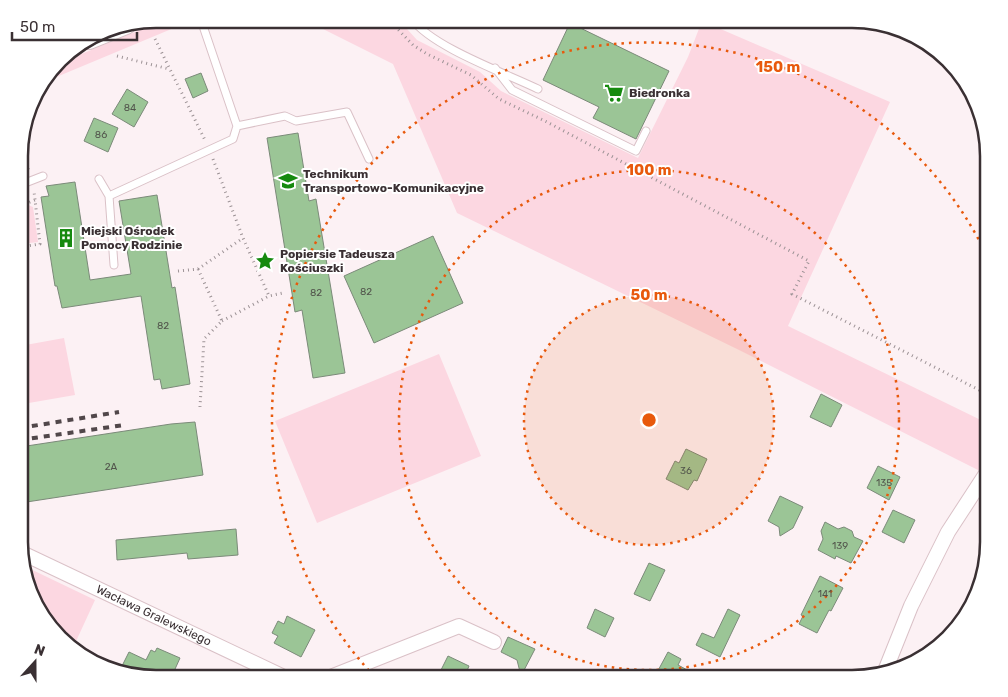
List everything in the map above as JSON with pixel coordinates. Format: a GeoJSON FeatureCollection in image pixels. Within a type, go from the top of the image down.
{"type":"FeatureCollection","features":[{"type":"Feature","properties":{"kind":"street"},"geometry":{"type":"LineString","coordinates":[[888,664],[911,606],[948,532],[980,483]]}},
{"type":"Feature","properties":{"kind":"street","name":"Wacława Gralewskiego"},"geometry":{"type":"LineString","coordinates":[[29,556],[267,669]]}},
{"type":"Feature","properties":{"kind":"street"},"geometry":{"type":"LineString","coordinates":[[350,669],[459,626],[494,642]]}},
{"type":"Feature","properties":{"kind":"lane"},"geometry":{"type":"LineString","coordinates":[[109,196],[233,139],[237,126],[204,28]]}},
{"type":"Feature","properties":{"kind":"lane"},"geometry":{"type":"LineString","coordinates":[[421,28],[441,43],[538,89]]}},
{"type":"Feature","properties":{"kind":"lane"},"geometry":{"type":"LineString","coordinates":[[495,68],[512,90],[636,151],[646,131]]}},
{"type":"Feature","properties":{"kind":"lane"},"geometry":{"type":"LineString","coordinates":[[237,126],[285,116],[296,121],[347,112],[370,159]]}},
{"type":"Feature","properties":{"kind":"lane"},"geometry":{"type":"LineString","coordinates":[[28,182],[42,176]]}},
{"type":"Feature","properties":{"kind":"lane"},"geometry":{"type":"LineString","coordinates":[[99,179],[109,196],[114,265]]}},
{"type":"Feature","properties":{"kind":"path"},"geometry":{"type":"LineString","coordinates":[[397,28],[413,45],[427,54],[471,75],[499,98],[809,261],[792,294],[980,390]]}},
{"type":"Feature","properties":{"kind":"path"},"geometry":{"type":"LineString","coordinates":[[155,39],[210,150],[243,238],[269,296]]}},
{"type":"Feature","properties":{"kind":"path"},"geometry":{"type":"LineString","coordinates":[[117,56],[170,69]]}},
{"type":"Feature","properties":{"kind":"path"},"geometry":{"type":"LineString","coordinates":[[28,168],[32,180],[40,244],[28,246]]}},
{"type":"Feature","properties":{"kind":"path"},"geometry":{"type":"LineString","coordinates":[[28,203],[35,200]]}},
{"type":"Feature","properties":{"kind":"path"},"geometry":{"type":"LineString","coordinates":[[178,271],[198,269],[243,238]]}},
{"type":"Feature","properties":{"kind":"path"},"geometry":{"type":"LineString","coordinates":[[198,269],[222,321]]}},
{"type":"Feature","properties":{"kind":"path"},"geometry":{"type":"LineString","coordinates":[[200,407],[204,339],[222,321],[269,296],[283,293]]}},
{"type":"Feature","properties":{"kind":"shaded area"},"geometry":{"type":"Polygon","coordinates":[[[174,28],[54,78],[62,68],[79,55],[143,29],[174,28]]]}},
{"type":"Feature","properties":{"kind":"shaded area"},"geometry":{"type":"Polygon","coordinates":[[[321,28],[406,28],[417,40],[480,72],[501,91],[638,158],[688,57],[699,28],[718,28],[890,102],[788,326],[980,420],[980,471],[737,349],[457,213],[393,64],[321,28]]]}},
{"type":"Feature","properties":{"kind":"shaded area"},"geometry":{"type":"Polygon","coordinates":[[[28,205],[33,207],[38,242],[28,243],[28,205]]]}},
{"type":"Feature","properties":{"kind":"shaded area"},"geometry":{"type":"Polygon","coordinates":[[[64,338],[75,395],[28,403],[28,345],[64,338]]]}},
{"type":"Feature","properties":{"kind":"shaded area"},"geometry":{"type":"Polygon","coordinates":[[[439,354],[481,456],[317,523],[275,421],[439,354]]]}},
{"type":"Feature","properties":{"kind":"shaded area"},"geometry":{"type":"Polygon","coordinates":[[[31,569],[95,600],[76,642],[59,626],[49,612],[37,590],[31,569]]]}},
{"type":"Feature","properties":{"kind":"building","name":"Biedronka"},"geometry":{"type":"Polygon","coordinates":[[[568,28],[580,28],[669,71],[636,139],[593,118],[599,107],[543,80],[568,28]]]}},
{"type":"Feature","properties":{"kind":"building"},"geometry":{"type":"Polygon","coordinates":[[[201,73],[208,91],[193,98],[185,79],[201,73]]]}},
{"type":"Feature","properties":{"kind":"building"},"geometry":{"type":"Polygon","coordinates":[[[127,89],[148,102],[134,127],[112,114],[127,89]]]}},
{"type":"Feature","properties":{"kind":"building"},"geometry":{"type":"Polygon","coordinates":[[[94,118],[118,128],[108,152],[84,141],[94,118]]]}},
{"type":"Feature","properties":{"kind":"building"},"geometry":{"type":"Polygon","coordinates":[[[298,133],[309,201],[316,199],[345,373],[313,378],[302,310],[295,312],[267,138],[298,133]]]}},
{"type":"Feature","properties":{"kind":"building"},"geometry":{"type":"Polygon","coordinates":[[[75,182],[90,280],[131,274],[119,201],[157,195],[172,288],[175,287],[190,384],[162,389],[160,379],[154,380],[141,296],[62,308],[57,286],[55,286],[41,197],[49,196],[46,186],[75,182]]]}},
{"type":"Feature","properties":{"kind":"building"},"geometry":{"type":"Polygon","coordinates":[[[433,236],[463,303],[374,343],[344,276],[433,236]]]}},
{"type":"Feature","properties":{"kind":"building"},"geometry":{"type":"Polygon","coordinates":[[[821,394],[842,405],[831,427],[810,417],[821,394]]]}},
{"type":"Feature","properties":{"kind":"building"},"geometry":{"type":"Polygon","coordinates":[[[195,422],[203,475],[28,502],[28,446],[195,422]]]}},
{"type":"Feature","properties":{"kind":"building"},"geometry":{"type":"Polygon","coordinates":[[[686,449],[707,459],[697,481],[694,480],[688,490],[666,479],[675,461],[679,463],[686,449]]]}},
{"type":"Feature","properties":{"kind":"building"},"geometry":{"type":"Polygon","coordinates":[[[878,466],[900,477],[889,500],[867,488],[878,466]]]}},
{"type":"Feature","properties":{"kind":"building"},"geometry":{"type":"Polygon","coordinates":[[[780,496],[803,507],[793,528],[780,536],[779,527],[768,521],[780,496]]]}},
{"type":"Feature","properties":{"kind":"building"},"geometry":{"type":"Polygon","coordinates":[[[893,510],[915,520],[904,543],[882,532],[893,510]]]}},
{"type":"Feature","properties":{"kind":"building"},"geometry":{"type":"Polygon","coordinates":[[[825,522],[838,529],[844,527],[852,531],[854,537],[863,541],[851,563],[836,556],[835,559],[818,550],[823,539],[821,531],[825,522]]]}},
{"type":"Feature","properties":{"kind":"building"},"geometry":{"type":"Polygon","coordinates":[[[236,529],[238,555],[188,559],[187,553],[117,560],[116,540],[236,529]]]}},
{"type":"Feature","properties":{"kind":"building"},"geometry":{"type":"Polygon","coordinates":[[[649,563],[665,570],[650,601],[634,594],[649,563]]]}},
{"type":"Feature","properties":{"kind":"building"},"geometry":{"type":"Polygon","coordinates":[[[820,576],[843,588],[817,633],[799,624],[803,616],[801,615],[820,576]]]}},
{"type":"Feature","properties":{"kind":"building"},"geometry":{"type":"Polygon","coordinates":[[[595,609],[614,618],[605,637],[587,628],[595,609]]]}},
{"type":"Feature","properties":{"kind":"building"},"geometry":{"type":"Polygon","coordinates":[[[728,609],[740,615],[720,657],[696,645],[702,633],[714,638],[728,609]]]}},
{"type":"Feature","properties":{"kind":"building"},"geometry":{"type":"Polygon","coordinates":[[[287,616],[315,630],[301,657],[274,643],[278,636],[272,633],[278,621],[284,624],[287,616]]]}},
{"type":"Feature","properties":{"kind":"building"},"geometry":{"type":"Polygon","coordinates":[[[508,637],[535,649],[524,670],[519,670],[517,660],[501,652],[508,637]]]}},
{"type":"Feature","properties":{"kind":"building"},"geometry":{"type":"Polygon","coordinates":[[[157,648],[180,658],[175,669],[148,669],[123,665],[129,652],[146,660],[151,650],[155,652],[157,648]]]}},
{"type":"Feature","properties":{"kind":"building"},"geometry":{"type":"Polygon","coordinates":[[[668,652],[681,659],[678,665],[687,670],[658,670],[668,652]]]}},
{"type":"Feature","properties":{"kind":"building"},"geometry":{"type":"Polygon","coordinates":[[[448,656],[469,666],[468,669],[441,669],[448,656]]]}},
{"type":"Feature","properties":{"kind":"railway"},"geometry":{"type":"LineString","coordinates":[[28,427],[119,412]]}},
{"type":"Feature","properties":{"kind":"railway"},"geometry":{"type":"LineString","coordinates":[[28,439],[124,425]]}},
{"type":"Feature","properties":{"kind":"place","name":"Biedronka"},"geometry":{"type":"Point","coordinates":[614,93]}},
{"type":"Feature","properties":{"kind":"place","name":"Technikum Transportowo-Komunikacyjne"},"geometry":{"type":"Point","coordinates":[288,181]}},
{"type":"Feature","properties":{"kind":"place","name":"Miejski Ośrodek Pomocy Rodzinie"},"geometry":{"type":"Point","coordinates":[66,238]}},
{"type":"Feature","properties":{"kind":"place","name":"Popiersie Tadeusza Kościuszki"},"geometry":{"type":"Point","coordinates":[265,261]}}]}
